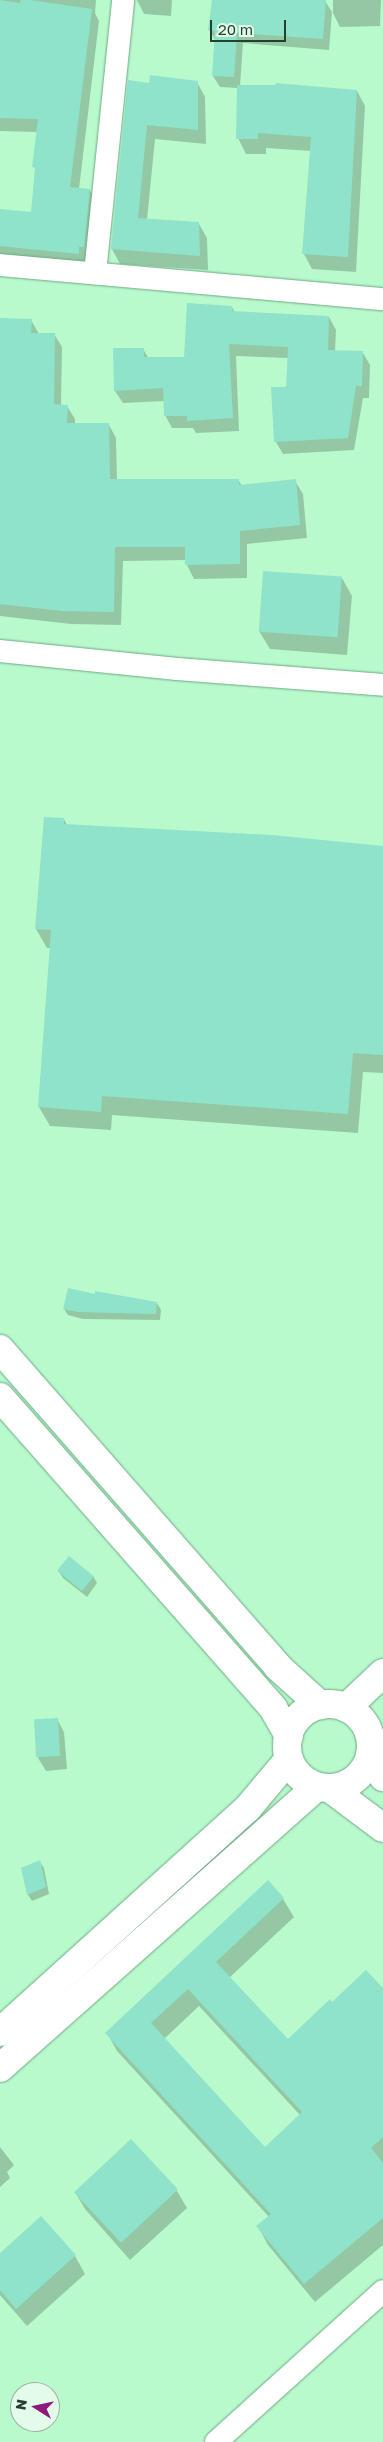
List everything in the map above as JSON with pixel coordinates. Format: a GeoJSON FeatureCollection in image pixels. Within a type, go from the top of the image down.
{"type":"FeatureCollection","features":[{"type":"Feature","properties":{"kind":"main road"},"geometry":{"type":"LineString","coordinates":[[0,1349],[278,1667],[333,1706],[362,1722],[377,1750],[366,1768],[356,1779],[345,1786],[324,1788],[0,2068]]}},
{"type":"Feature","properties":{"kind":"main road"},"geometry":{"type":"LineString","coordinates":[[0,1396],[273,1708],[289,1747],[295,1771],[304,1781],[324,1788],[383,1828]]}},
{"type":"Feature","properties":{"kind":"main road"},"geometry":{"type":"LineString","coordinates":[[0,2032],[247,1809],[289,1747],[297,1720],[307,1710],[333,1706],[383,1673]]}},
{"type":"Feature","properties":{"kind":"street"},"geometry":{"type":"LineString","coordinates":[[95,273],[123,0]]}},
{"type":"Feature","properties":{"kind":"street"},"geometry":{"type":"LineString","coordinates":[[0,265],[383,299]]}},
{"type":"Feature","properties":{"kind":"street"},"geometry":{"type":"LineString","coordinates":[[0,651],[177,669],[383,685]]}},
{"type":"Feature","properties":{"kind":"street"},"geometry":{"type":"LineString","coordinates":[[216,2442],[383,2291]]}},
{"type":"Feature","properties":{"kind":"building"},"geometry":{"type":"Polygon","coordinates":[[[0,0],[20,3],[21,0],[30,0],[92,9],[70,187],[90,189],[84,247],[79,247],[79,254],[0,246],[0,209],[31,212],[35,168],[32,167],[38,119],[0,118],[0,0]]]}},
{"type":"Feature","properties":{"kind":"building"},"geometry":{"type":"Polygon","coordinates":[[[212,0],[326,0],[323,39],[237,33],[234,77],[212,76],[215,31],[208,30],[212,0]]]}},
{"type":"Feature","properties":{"kind":"building"},"geometry":{"type":"Polygon","coordinates":[[[150,75],[198,81],[198,130],[147,125],[138,218],[199,222],[200,256],[111,249],[128,80],[149,83],[150,75]]]}},
{"type":"Feature","properties":{"kind":"building"},"geometry":{"type":"Polygon","coordinates":[[[276,83],[357,90],[348,257],[302,254],[311,137],[258,133],[258,139],[236,139],[237,85],[275,85],[276,83]]]}},
{"type":"Feature","properties":{"kind":"building"},"geometry":{"type":"Polygon","coordinates":[[[187,303],[232,306],[232,311],[329,316],[328,350],[363,351],[362,386],[356,386],[348,438],[274,442],[271,387],[286,387],[288,347],[229,344],[233,418],[187,421],[187,416],[164,416],[163,388],[114,391],[113,348],[144,348],[144,357],[184,357],[187,303]]]}},
{"type":"Feature","properties":{"kind":"building"},"geometry":{"type":"Polygon","coordinates":[[[0,318],[32,319],[31,333],[55,333],[54,404],[68,405],[67,423],[109,423],[110,479],[239,479],[239,485],[296,479],[300,525],[240,531],[240,564],[185,565],[185,547],[115,547],[114,612],[62,611],[0,604],[0,318]]]}},
{"type":"Feature","properties":{"kind":"building"},"geometry":{"type":"Polygon","coordinates":[[[263,571],[342,577],[338,637],[259,632],[263,571]]]}},
{"type":"Feature","properties":{"kind":"building"},"geometry":{"type":"Polygon","coordinates":[[[44,817],[64,818],[64,824],[272,835],[383,846],[383,1055],[353,1053],[348,1114],[102,1096],[101,1112],[38,1107],[51,930],[35,929],[44,817]]]}},
{"type":"Feature","properties":{"kind":"building"},"geometry":{"type":"Polygon","coordinates":[[[68,1288],[95,1294],[95,1291],[157,1302],[156,1314],[78,1312],[63,1309],[68,1288]]]}},
{"type":"Feature","properties":{"kind":"building"},"geometry":{"type":"Polygon","coordinates":[[[69,1556],[94,1576],[82,1591],[57,1571],[69,1556]]]}},
{"type":"Feature","properties":{"kind":"building"},"geometry":{"type":"Polygon","coordinates":[[[58,1718],[60,1756],[36,1757],[34,1719],[58,1718]]]}},
{"type":"Feature","properties":{"kind":"building"},"geometry":{"type":"Polygon","coordinates":[[[40,1860],[46,1887],[27,1895],[21,1868],[40,1860]]]}},
{"type":"Feature","properties":{"kind":"building"},"geometry":{"type":"Polygon","coordinates":[[[268,1880],[284,1898],[216,1962],[288,2039],[330,1999],[332,2002],[366,1970],[383,1988],[383,2137],[371,2148],[383,2163],[383,2218],[304,2284],[256,2226],[271,2214],[105,2033],[268,1880]],[[188,1989],[151,2023],[265,2147],[302,2112],[188,1989]]]}},
{"type":"Feature","properties":{"kind":"building"},"geometry":{"type":"Polygon","coordinates":[[[131,2139],[178,2189],[121,2243],[74,2192],[131,2139]]]}},
{"type":"Feature","properties":{"kind":"building"},"geometry":{"type":"Polygon","coordinates":[[[41,2216],[76,2255],[16,2309],[0,2290],[0,2253],[41,2216]]]}}]}
